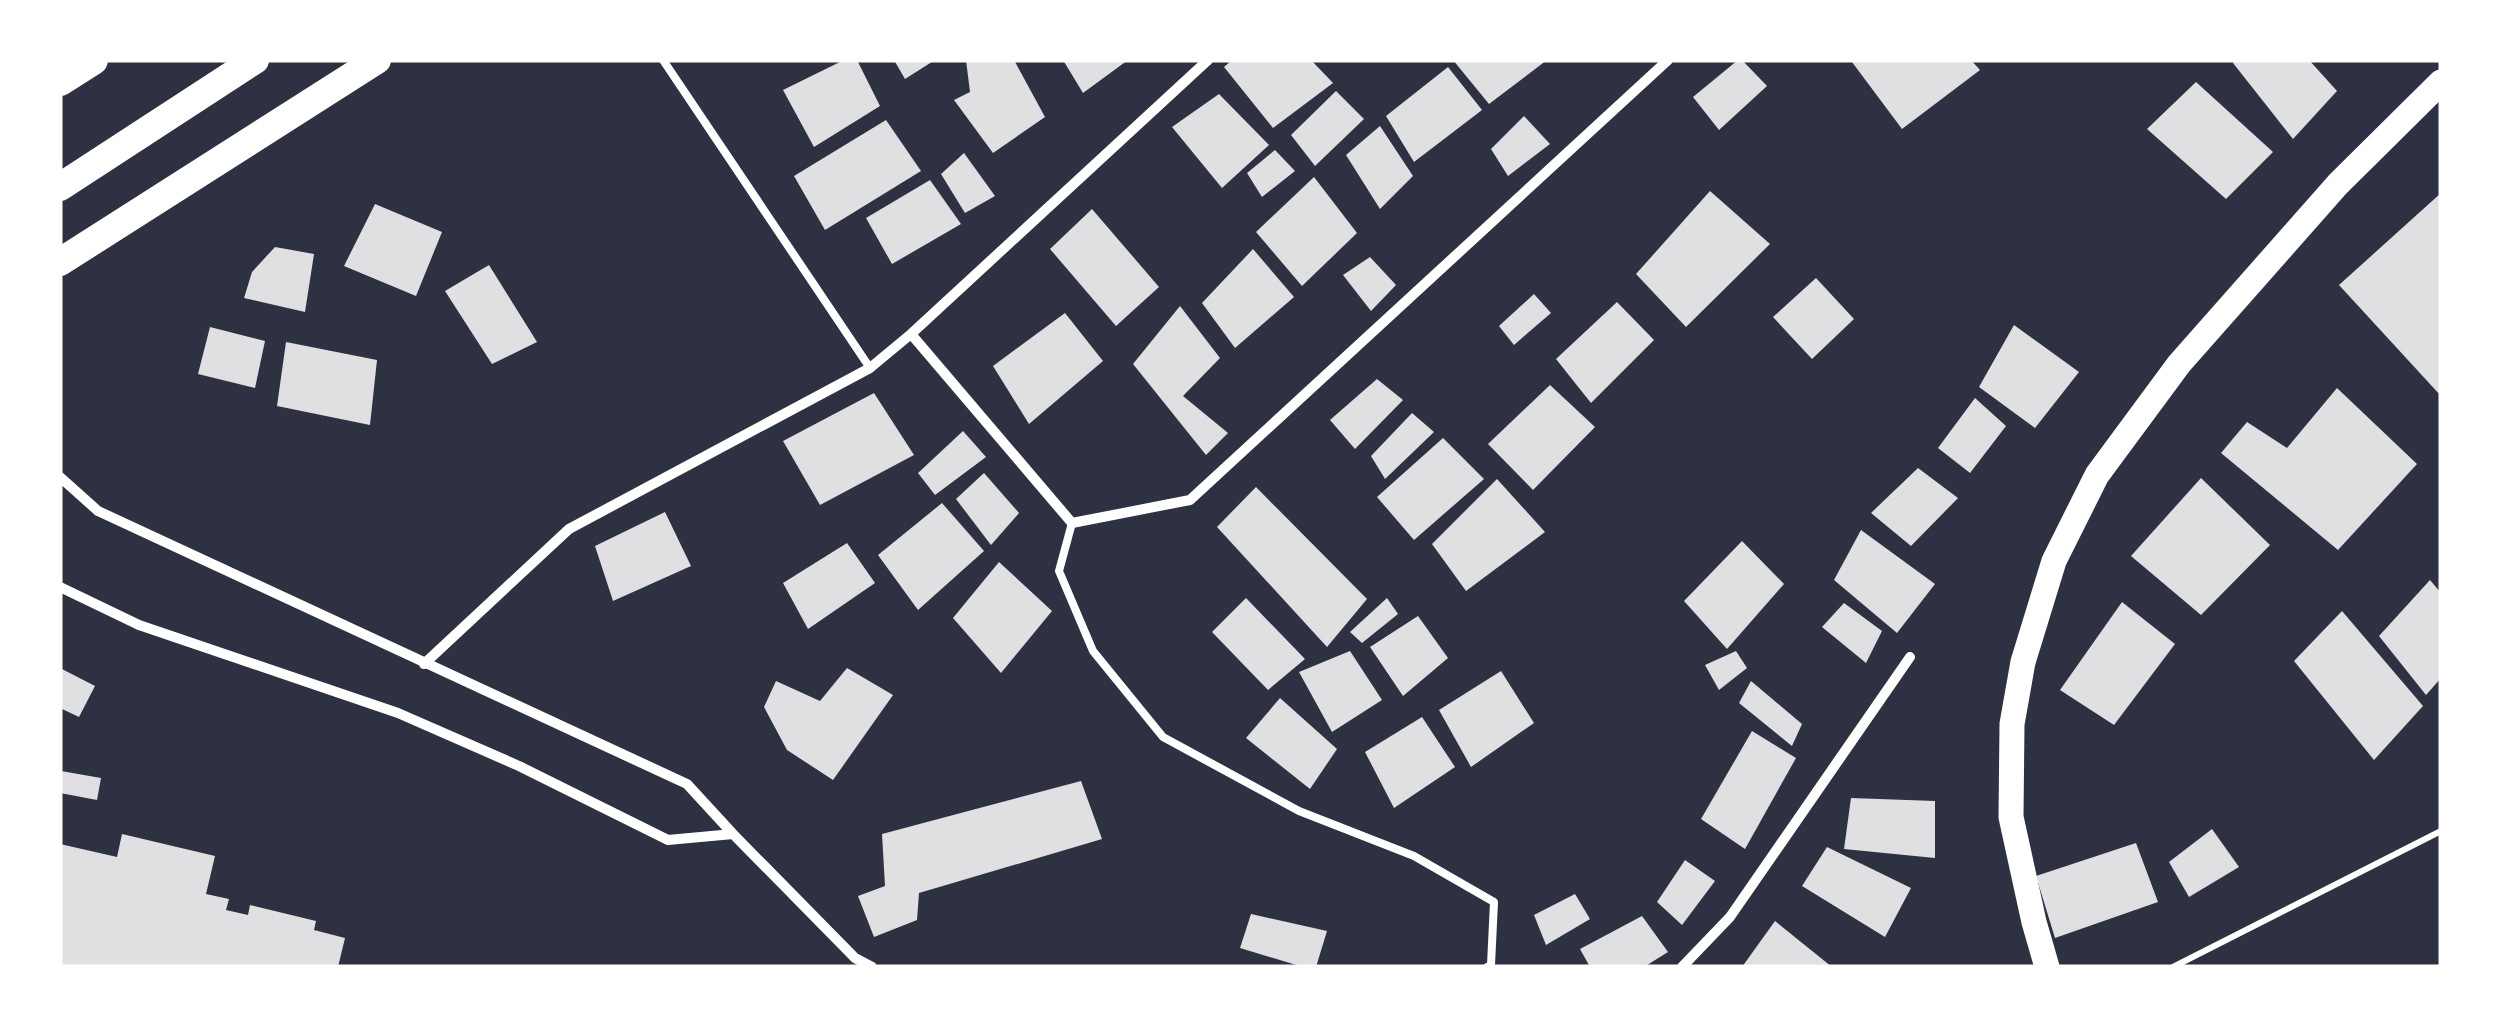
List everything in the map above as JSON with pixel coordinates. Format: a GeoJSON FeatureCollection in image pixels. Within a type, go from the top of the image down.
{"type":"FeatureCollection","features":[{"type":"Feature","properties":{"kind":"highway"},"geometry":{"type":"LineString","coordinates":[[60,82],[93,60]]}},
{"type":"Feature","properties":{"kind":"highway"},"geometry":{"type":"LineString","coordinates":[[60,187],[255,60]]}},
{"type":"Feature","properties":{"kind":"highway"},"geometry":{"type":"LineString","coordinates":[[60,262],[377,60]]}},
{"type":"Feature","properties":{"kind":"main road"},"geometry":{"type":"LineString","coordinates":[[2046,967],[2011,816],[2012,724],[2023,662],[2054,561],[2097,475],[2179,364],[2338,184],[2441,82]]}},
{"type":"Feature","properties":{"kind":"street"},"geometry":{"type":"LineString","coordinates":[[424,664],[569,529],[870,368],[1208,60]]}},
{"type":"Feature","properties":{"kind":"street"},"geometry":{"type":"LineString","coordinates":[[911,334],[1072,523],[1190,500],[1668,60]]}},
{"type":"Feature","properties":{"kind":"street"},"geometry":{"type":"LineString","coordinates":[[60,477],[98,511],[687,784],[855,958],[872,967]]}},
{"type":"Feature","properties":{"kind":"street"},"geometry":{"type":"LineString","coordinates":[[60,587],[139,625],[398,713],[519,766],[668,840],[733,834]]}},
{"type":"Feature","properties":{"kind":"street"},"geometry":{"type":"LineString","coordinates":[[1682,967],[1730,918],[1910,657]]}},
{"type":"Feature","properties":{"kind":"lane"},"geometry":{"type":"LineString","coordinates":[[663,60],[870,368]]}},
{"type":"Feature","properties":{"kind":"lane"},"geometry":{"type":"LineString","coordinates":[[1072,523],[1060,571],[1092,651],[1163,737],[1299,811],[1414,856],[1494,902],[1491,965],[1486,967]]}},
{"type":"Feature","properties":{"kind":"path"},"geometry":{"type":"LineString","coordinates":[[2173,967],[2441,830]]}},
{"type":"Feature","properties":{"kind":"building"},"geometry":{"type":"Polygon","coordinates":[[[844,60],[857,60],[880,106],[814,147],[783,90],[844,60]]]}},
{"type":"Feature","properties":{"kind":"building"},"geometry":{"type":"Polygon","coordinates":[[[894,60],[935,60],[905,79],[894,60]]]}},
{"type":"Feature","properties":{"kind":"building"},"geometry":{"type":"Polygon","coordinates":[[[966,60],[1014,60],[1045,117],[993,153],[954,100],[970,92],[966,60]]]}},
{"type":"Feature","properties":{"kind":"building"},"geometry":{"type":"Polygon","coordinates":[[[1063,60],[1128,60],[1083,93],[1063,60]]]}},
{"type":"Feature","properties":{"kind":"building"},"geometry":{"type":"Polygon","coordinates":[[[1232,60],[1311,60],[1333,83],[1273,128],[1224,67],[1232,60]]]}},
{"type":"Feature","properties":{"kind":"building"},"geometry":{"type":"Polygon","coordinates":[[[1453,60],[1547,60],[1489,104],[1453,60]]]}},
{"type":"Feature","properties":{"kind":"building"},"geometry":{"type":"Polygon","coordinates":[[[1738,60],[1767,86],[1719,130],[1693,97],[1738,60]]]}},
{"type":"Feature","properties":{"kind":"building"},"geometry":{"type":"Polygon","coordinates":[[[1854,60],[1971,60],[1980,70],[1902,129],[1854,60]]]}},
{"type":"Feature","properties":{"kind":"building"},"geometry":{"type":"Polygon","coordinates":[[[2309,60],[2337,91],[2293,139],[2233,63],[2309,60]]]}},
{"type":"Feature","properties":{"kind":"building"},"geometry":{"type":"Polygon","coordinates":[[[1448,67],[1482,110],[1414,162],[1386,116],[1448,67]]]}},
{"type":"Feature","properties":{"kind":"building"},"geometry":{"type":"Polygon","coordinates":[[[2196,82],[2273,152],[2226,199],[2147,129],[2196,82]]]}},
{"type":"Feature","properties":{"kind":"building"},"geometry":{"type":"Polygon","coordinates":[[[1336,91],[1364,119],[1315,166],[1291,135],[1336,91]]]}},
{"type":"Feature","properties":{"kind":"building"},"geometry":{"type":"Polygon","coordinates":[[[1219,94],[1269,145],[1222,188],[1172,127],[1219,94]]]}},
{"type":"Feature","properties":{"kind":"building"},"geometry":{"type":"Polygon","coordinates":[[[1524,116],[1550,144],[1508,176],[1491,149],[1524,116]]]}},
{"type":"Feature","properties":{"kind":"building"},"geometry":{"type":"Polygon","coordinates":[[[886,120],[921,171],[825,230],[794,176],[886,120]]]}},
{"type":"Feature","properties":{"kind":"building"},"geometry":{"type":"Polygon","coordinates":[[[1380,126],[1413,176],[1380,209],[1346,155],[1380,126]]]}},
{"type":"Feature","properties":{"kind":"building"},"geometry":{"type":"Polygon","coordinates":[[[1275,150],[1295,171],[1262,197],[1247,173],[1275,150]]]}},
{"type":"Feature","properties":{"kind":"building"},"geometry":{"type":"Polygon","coordinates":[[[964,153],[995,196],[965,213],[941,174],[964,153]]]}},
{"type":"Feature","properties":{"kind":"building"},"geometry":{"type":"Polygon","coordinates":[[[1314,177],[1357,233],[1302,286],[1256,232],[1314,177]]]}},
{"type":"Feature","properties":{"kind":"building"},"geometry":{"type":"Polygon","coordinates":[[[930,180],[961,224],[892,264],[866,218],[930,180]]]}},
{"type":"Feature","properties":{"kind":"building"},"geometry":{"type":"Polygon","coordinates":[[[1710,191],[1770,244],[1686,327],[1636,274],[1710,191]]]}},
{"type":"Feature","properties":{"kind":"building"},"geometry":{"type":"Polygon","coordinates":[[[2441,193],[2441,396],[2339,285],[2441,193]]]}},
{"type":"Feature","properties":{"kind":"building"},"geometry":{"type":"Polygon","coordinates":[[[375,204],[442,232],[416,296],[344,266],[375,204]]]}},
{"type":"Feature","properties":{"kind":"building"},"geometry":{"type":"Polygon","coordinates":[[[1092,209],[1159,287],[1116,326],[1050,249],[1092,209]]]}},
{"type":"Feature","properties":{"kind":"building"},"geometry":{"type":"Polygon","coordinates":[[[275,247],[314,254],[305,312],[244,298],[252,272],[275,247]]]}},
{"type":"Feature","properties":{"kind":"building"},"geometry":{"type":"Polygon","coordinates":[[[1253,249],[1294,297],[1235,348],[1202,303],[1253,249]]]}},
{"type":"Feature","properties":{"kind":"building"},"geometry":{"type":"Polygon","coordinates":[[[1370,257],[1396,285],[1371,311],[1343,275],[1370,257]]]}},
{"type":"Feature","properties":{"kind":"building"},"geometry":{"type":"Polygon","coordinates":[[[489,265],[537,342],[492,364],[445,291],[489,265]]]}},
{"type":"Feature","properties":{"kind":"building"},"geometry":{"type":"Polygon","coordinates":[[[1816,278],[1854,319],[1812,359],[1773,317],[1816,278]]]}},
{"type":"Feature","properties":{"kind":"building"},"geometry":{"type":"Polygon","coordinates":[[[1534,294],[1551,313],[1514,345],[1499,326],[1534,294]]]}},
{"type":"Feature","properties":{"kind":"building"},"geometry":{"type":"Polygon","coordinates":[[[1617,302],[1654,340],[1591,403],[1556,359],[1617,302]]]}},
{"type":"Feature","properties":{"kind":"building"},"geometry":{"type":"Polygon","coordinates":[[[1180,306],[1220,358],[1183,396],[1228,433],[1206,455],[1133,364],[1180,306]]]}},
{"type":"Feature","properties":{"kind":"building"},"geometry":{"type":"Polygon","coordinates":[[[1065,313],[1103,361],[1029,424],[993,366],[1065,313]]]}},
{"type":"Feature","properties":{"kind":"building"},"geometry":{"type":"Polygon","coordinates":[[[2014,325],[2079,372],[2035,428],[1979,387],[2014,325]]]}},
{"type":"Feature","properties":{"kind":"building"},"geometry":{"type":"Polygon","coordinates":[[[210,327],[265,341],[255,388],[198,374],[210,327]]]}},
{"type":"Feature","properties":{"kind":"building"},"geometry":{"type":"Polygon","coordinates":[[[286,342],[377,360],[370,425],[277,406],[286,342]]]}},
{"type":"Feature","properties":{"kind":"building"},"geometry":{"type":"Polygon","coordinates":[[[1377,379],[1403,400],[1355,449],[1330,420],[1377,379]]]}},
{"type":"Feature","properties":{"kind":"building"},"geometry":{"type":"Polygon","coordinates":[[[1550,385],[1595,427],[1533,490],[1488,444],[1550,385]]]}},
{"type":"Feature","properties":{"kind":"building"},"geometry":{"type":"Polygon","coordinates":[[[2337,388],[2417,464],[2338,550],[2221,453],[2247,422],[2287,448],[2337,388]]]}},
{"type":"Feature","properties":{"kind":"building"},"geometry":{"type":"Polygon","coordinates":[[[874,393],[914,455],[820,505],[783,441],[874,393]]]}},
{"type":"Feature","properties":{"kind":"building"},"geometry":{"type":"Polygon","coordinates":[[[1975,398],[2006,426],[1970,473],[1938,448],[1975,398]]]}},
{"type":"Feature","properties":{"kind":"building"},"geometry":{"type":"Polygon","coordinates":[[[1412,413],[1434,432],[1385,479],[1371,456],[1412,413]]]}},
{"type":"Feature","properties":{"kind":"building"},"geometry":{"type":"Polygon","coordinates":[[[963,431],[986,457],[935,495],[918,473],[963,431]]]}},
{"type":"Feature","properties":{"kind":"building"},"geometry":{"type":"Polygon","coordinates":[[[1443,438],[1484,479],[1414,540],[1377,497],[1443,438]]]}},
{"type":"Feature","properties":{"kind":"building"},"geometry":{"type":"Polygon","coordinates":[[[1918,468],[1958,498],[1911,546],[1871,513],[1918,468]]]}},
{"type":"Feature","properties":{"kind":"building"},"geometry":{"type":"Polygon","coordinates":[[[984,473],[1019,513],[991,545],[956,499],[984,473]]]}},
{"type":"Feature","properties":{"kind":"building"},"geometry":{"type":"Polygon","coordinates":[[[2201,478],[2270,545],[2201,615],[2131,556],[2201,478]]]}},
{"type":"Feature","properties":{"kind":"building"},"geometry":{"type":"Polygon","coordinates":[[[1497,479],[1545,532],[1466,591],[1432,544],[1497,479]]]}},
{"type":"Feature","properties":{"kind":"building"},"geometry":{"type":"Polygon","coordinates":[[[1256,487],[1367,599],[1327,647],[1217,527],[1256,487]]]}},
{"type":"Feature","properties":{"kind":"building"},"geometry":{"type":"Polygon","coordinates":[[[942,503],[984,551],[918,610],[878,555],[942,503]]]}},
{"type":"Feature","properties":{"kind":"building"},"geometry":{"type":"Polygon","coordinates":[[[665,512],[691,566],[613,601],[595,546],[665,512]]]}},
{"type":"Feature","properties":{"kind":"building"},"geometry":{"type":"Polygon","coordinates":[[[1861,530],[1935,584],[1897,633],[1834,580],[1861,530]]]}},
{"type":"Feature","properties":{"kind":"building"},"geometry":{"type":"Polygon","coordinates":[[[1742,541],[1784,584],[1727,649],[1684,601],[1742,541]]]}},
{"type":"Feature","properties":{"kind":"building"},"geometry":{"type":"Polygon","coordinates":[[[847,543],[875,583],[808,629],[783,583],[847,543]]]}},
{"type":"Feature","properties":{"kind":"building"},"geometry":{"type":"Polygon","coordinates":[[[999,562],[1052,611],[1001,673],[953,618],[999,562]]]}},
{"type":"Feature","properties":{"kind":"building"},"geometry":{"type":"Polygon","coordinates":[[[2430,580],[2441,593],[2441,678],[2426,695],[2379,636],[2430,580]]]}},
{"type":"Feature","properties":{"kind":"building"},"geometry":{"type":"Polygon","coordinates":[[[1246,598],[1305,659],[1268,690],[1212,632],[1246,598]]]}},
{"type":"Feature","properties":{"kind":"building"},"geometry":{"type":"Polygon","coordinates":[[[1387,598],[1398,614],[1362,643],[1350,632],[1387,598]]]}},
{"type":"Feature","properties":{"kind":"building"},"geometry":{"type":"Polygon","coordinates":[[[2122,602],[2175,644],[2114,725],[2060,690],[2122,602]]]}},
{"type":"Feature","properties":{"kind":"building"},"geometry":{"type":"Polygon","coordinates":[[[1844,603],[1882,631],[1866,663],[1822,627],[1844,603]]]}},
{"type":"Feature","properties":{"kind":"building"},"geometry":{"type":"Polygon","coordinates":[[[2342,611],[2423,706],[2374,760],[2294,661],[2342,611]]]}},
{"type":"Feature","properties":{"kind":"building"},"geometry":{"type":"Polygon","coordinates":[[[1418,616],[1448,658],[1403,696],[1370,647],[1418,616]]]}},
{"type":"Feature","properties":{"kind":"building"},"geometry":{"type":"Polygon","coordinates":[[[1350,651],[1382,700],[1332,732],[1299,672],[1350,651]]]}},
{"type":"Feature","properties":{"kind":"building"},"geometry":{"type":"Polygon","coordinates":[[[1736,651],[1747,668],[1719,690],[1705,665],[1736,651]]]}},
{"type":"Feature","properties":{"kind":"building"},"geometry":{"type":"Polygon","coordinates":[[[60,668],[95,686],[79,717],[60,708],[60,668]]]}},
{"type":"Feature","properties":{"kind":"building"},"geometry":{"type":"Polygon","coordinates":[[[847,668],[893,695],[833,780],[787,750],[764,707],[776,681],[820,701],[847,668]]]}},
{"type":"Feature","properties":{"kind":"building"},"geometry":{"type":"Polygon","coordinates":[[[1501,671],[1534,723],[1471,767],[1439,710],[1501,671]]]}},
{"type":"Feature","properties":{"kind":"building"},"geometry":{"type":"Polygon","coordinates":[[[1751,681],[1802,724],[1792,746],[1739,703],[1751,681]]]}},
{"type":"Feature","properties":{"kind":"building"},"geometry":{"type":"Polygon","coordinates":[[[1280,698],[1337,749],[1310,789],[1246,738],[1280,698]]]}},
{"type":"Feature","properties":{"kind":"building"},"geometry":{"type":"Polygon","coordinates":[[[1422,717],[1455,767],[1394,808],[1365,752],[1422,717]]]}},
{"type":"Feature","properties":{"kind":"building"},"geometry":{"type":"Polygon","coordinates":[[[1752,731],[1796,758],[1745,849],[1701,819],[1752,731]]]}},
{"type":"Feature","properties":{"kind":"building"},"geometry":{"type":"Polygon","coordinates":[[[61,771],[101,778],[97,800],[60,793],[61,771]]]}},
{"type":"Feature","properties":{"kind":"building"},"geometry":{"type":"Polygon","coordinates":[[[1081,781],[1102,839],[919,893],[917,920],[874,937],[858,896],[885,886],[882,834],[1081,781]]]}},
{"type":"Feature","properties":{"kind":"building"},"geometry":{"type":"Polygon","coordinates":[[[1851,798],[1935,801],[1935,858],[1844,849],[1851,798]]]}},
{"type":"Feature","properties":{"kind":"building"},"geometry":{"type":"Polygon","coordinates":[[[2212,829],[2239,867],[2189,897],[2169,862],[2212,829]]]}},
{"type":"Feature","properties":{"kind":"building"},"geometry":{"type":"Polygon","coordinates":[[[122,834],[215,856],[206,894],[229,899],[226,910],[248,915],[250,905],[316,921],[314,930],[345,938],[338,967],[60,967],[60,844],[117,857],[122,834]]]}},
{"type":"Feature","properties":{"kind":"building"},"geometry":{"type":"Polygon","coordinates":[[[2136,843],[2158,902],[2055,938],[2036,876],[2136,843]]]}},
{"type":"Feature","properties":{"kind":"building"},"geometry":{"type":"Polygon","coordinates":[[[1827,847],[1911,888],[1885,937],[1802,886],[1827,847]]]}},
{"type":"Feature","properties":{"kind":"building"},"geometry":{"type":"Polygon","coordinates":[[[1685,860],[1715,881],[1682,925],[1657,902],[1685,860]]]}},
{"type":"Feature","properties":{"kind":"building"},"geometry":{"type":"Polygon","coordinates":[[[1575,894],[1590,919],[1546,945],[1534,915],[1575,894]]]}},
{"type":"Feature","properties":{"kind":"building"},"geometry":{"type":"Polygon","coordinates":[[[1251,914],[1327,931],[1316,967],[1303,967],[1240,948],[1251,914]]]}},
{"type":"Feature","properties":{"kind":"building"},"geometry":{"type":"Polygon","coordinates":[[[1642,916],[1668,952],[1644,967],[1590,967],[1580,949],[1642,916]]]}},
{"type":"Feature","properties":{"kind":"building"},"geometry":{"type":"Polygon","coordinates":[[[1775,921],[1832,967],[1742,967],[1775,921]]]}}]}
